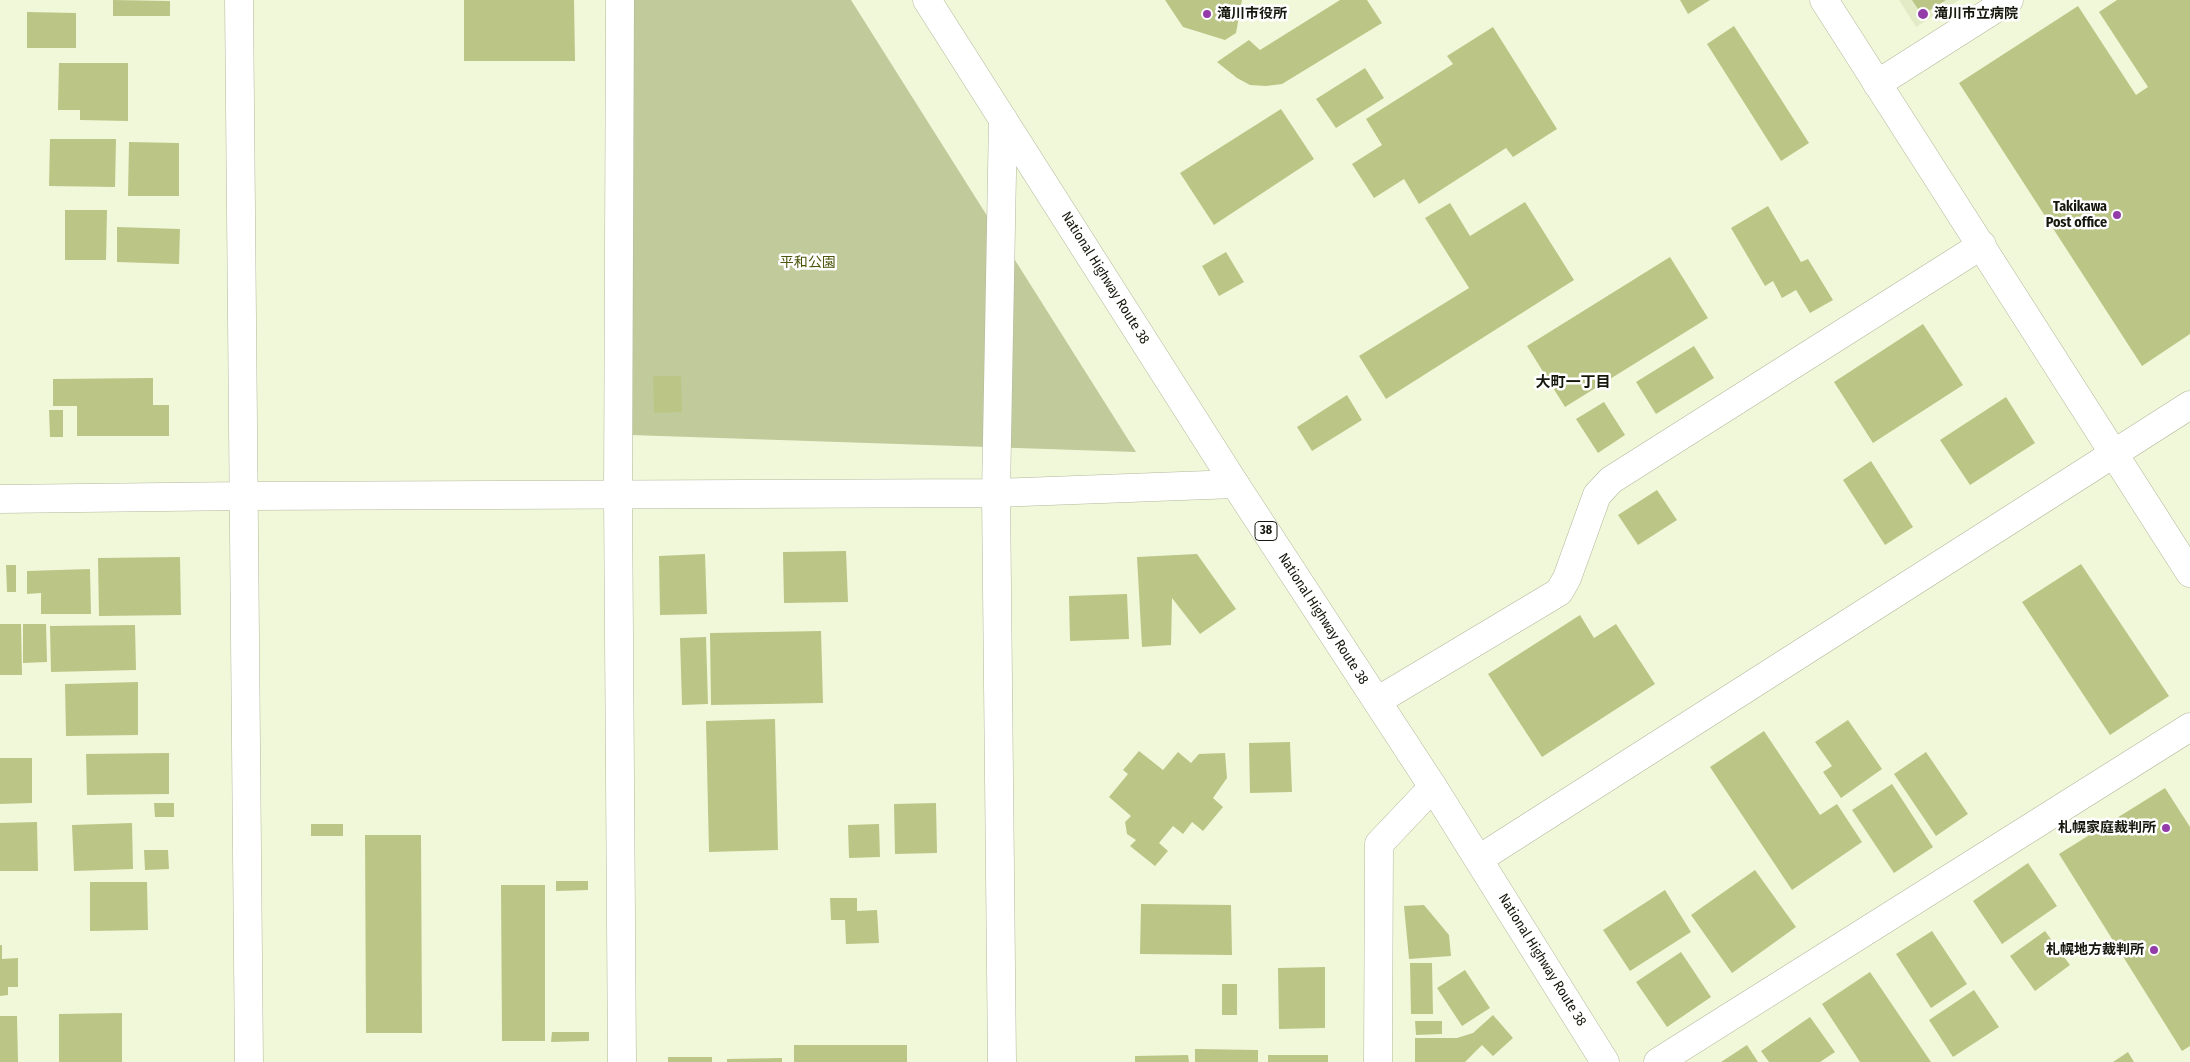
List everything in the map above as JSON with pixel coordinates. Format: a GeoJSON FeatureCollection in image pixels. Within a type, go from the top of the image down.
{"type":"FeatureCollection","features":[{"type":"Feature","properties":{"kind":"main road"},"geometry":{"type":"LineString","coordinates":[[239,0],[249,1062]]}},
{"type":"Feature","properties":{"kind":"main road"},"geometry":{"type":"LineString","coordinates":[[620,0],[618,496],[622,1062]]}},
{"type":"Feature","properties":{"kind":"main road","name":"National Highway Route 38"},"geometry":{"type":"LineString","coordinates":[[927,0],[1235,484],[1433,787],[1606,1062]]}},
{"type":"Feature","properties":{"kind":"main road"},"geometry":{"type":"LineString","coordinates":[[1824,0],[2190,573]]}},
{"type":"Feature","properties":{"kind":"main road"},"geometry":{"type":"LineString","coordinates":[[1877,84],[2009,0]]}},
{"type":"Feature","properties":{"kind":"main road"},"geometry":{"type":"LineString","coordinates":[[1002,1062],[996,493],[1003,119]]}},
{"type":"Feature","properties":{"kind":"main road"},"geometry":{"type":"LineString","coordinates":[[1377,701],[1559,592],[1568,578],[1597,495],[1611,480],[1982,245]]}},
{"type":"Feature","properties":{"kind":"main road"},"geometry":{"type":"LineString","coordinates":[[1478,859],[2190,405]]}},
{"type":"Feature","properties":{"kind":"main road"},"geometry":{"type":"LineString","coordinates":[[0,499],[245,496],[996,493],[1235,484]]}},
{"type":"Feature","properties":{"kind":"main road"},"geometry":{"type":"LineString","coordinates":[[1658,1062],[2190,727]]}},
{"type":"Feature","properties":{"kind":"main road"},"geometry":{"type":"LineString","coordinates":[[1378,1062],[1379,844],[1433,787]]}},
{"type":"Feature","properties":{"kind":"shaded area","name":"滝川市立病院"},"geometry":{"type":"Polygon","coordinates":[[[1899,0],[1959,0],[1916,27],[1899,0]]]}},
{"type":"Feature","properties":{"kind":"green space","name":"平和公園"},"geometry":{"type":"Polygon","coordinates":[[[631,0],[851,0],[1136,452],[631,435],[631,0]]]}},
{"type":"Feature","properties":{"kind":"building"},"geometry":{"type":"Polygon","coordinates":[[[113,0],[170,1],[170,16],[113,16],[113,0]]]}},
{"type":"Feature","properties":{"kind":"building"},"geometry":{"type":"Polygon","coordinates":[[[464,0],[574,0],[575,61],[464,61],[464,0]]]}},
{"type":"Feature","properties":{"kind":"building","name":"滝川市役所"},"geometry":{"type":"Polygon","coordinates":[[[1165,0],[1242,0],[1236,33],[1225,40],[1183,27],[1165,0]]]}},
{"type":"Feature","properties":{"kind":"building"},"geometry":{"type":"Polygon","coordinates":[[[1340,0],[1367,0],[1382,23],[1282,84],[1250,85],[1237,78],[1217,62],[1249,40],[1260,50],[1340,0]]]}},
{"type":"Feature","properties":{"kind":"building"},"geometry":{"type":"Polygon","coordinates":[[[1680,0],[1710,0],[1688,14],[1680,0]]]}},
{"type":"Feature","properties":{"kind":"building"},"geometry":{"type":"Polygon","coordinates":[[[1912,0],[1946,0],[1922,15],[1912,0]]]}},
{"type":"Feature","properties":{"kind":"building","name":"Takikawa Post office"},"geometry":{"type":"Polygon","coordinates":[[[2117,0],[2190,0],[2190,334],[2142,366],[1959,83],[2078,6],[2136,95],[2148,87],[2099,12],[2117,0]]]}},
{"type":"Feature","properties":{"kind":"building"},"geometry":{"type":"Polygon","coordinates":[[[27,12],[76,13],[76,48],[27,48],[27,12]]]}},
{"type":"Feature","properties":{"kind":"building"},"geometry":{"type":"Polygon","coordinates":[[[1734,26],[1809,143],[1781,161],[1707,44],[1734,26]]]}},
{"type":"Feature","properties":{"kind":"building"},"geometry":{"type":"Polygon","coordinates":[[[1493,27],[1557,129],[1513,157],[1506,148],[1419,204],[1404,179],[1374,198],[1352,164],[1382,145],[1366,119],[1453,64],[1447,56],[1493,27]]]}},
{"type":"Feature","properties":{"kind":"building"},"geometry":{"type":"Polygon","coordinates":[[[59,63],[128,63],[128,121],[80,120],[80,110],[58,110],[59,63]]]}},
{"type":"Feature","properties":{"kind":"building"},"geometry":{"type":"Polygon","coordinates":[[[1365,68],[1384,98],[1336,128],[1316,99],[1365,68]]]}},
{"type":"Feature","properties":{"kind":"building"},"geometry":{"type":"Polygon","coordinates":[[[1281,109],[1314,159],[1214,225],[1180,173],[1281,109]]]}},
{"type":"Feature","properties":{"kind":"building"},"geometry":{"type":"Polygon","coordinates":[[[50,139],[116,139],[115,187],[49,186],[50,139]]]}},
{"type":"Feature","properties":{"kind":"building"},"geometry":{"type":"Polygon","coordinates":[[[129,142],[179,143],[179,196],[128,196],[129,142]]]}},
{"type":"Feature","properties":{"kind":"building"},"geometry":{"type":"Polygon","coordinates":[[[1525,202],[1574,280],[1386,399],[1359,356],[1469,288],[1425,218],[1450,203],[1470,236],[1525,202]]]}},
{"type":"Feature","properties":{"kind":"building"},"geometry":{"type":"Polygon","coordinates":[[[1768,206],[1801,262],[1808,259],[1833,300],[1810,313],[1796,290],[1782,298],[1773,281],[1765,286],[1731,228],[1768,206]]]}},
{"type":"Feature","properties":{"kind":"building"},"geometry":{"type":"Polygon","coordinates":[[[65,210],[107,210],[106,260],[65,260],[65,210]]]}},
{"type":"Feature","properties":{"kind":"building"},"geometry":{"type":"Polygon","coordinates":[[[117,227],[180,229],[179,264],[117,262],[117,227]]]}},
{"type":"Feature","properties":{"kind":"building"},"geometry":{"type":"Polygon","coordinates":[[[1226,252],[1244,282],[1219,296],[1202,266],[1226,252]]]}},
{"type":"Feature","properties":{"kind":"building"},"geometry":{"type":"Polygon","coordinates":[[[1670,257],[1708,318],[1565,407],[1527,346],[1670,257]]]}},
{"type":"Feature","properties":{"kind":"building"},"geometry":{"type":"Polygon","coordinates":[[[1923,324],[1963,385],[1873,443],[1834,382],[1923,324]]]}},
{"type":"Feature","properties":{"kind":"building"},"geometry":{"type":"Polygon","coordinates":[[[1694,346],[1714,378],[1656,414],[1636,382],[1694,346]]]}},
{"type":"Feature","properties":{"kind":"building"},"geometry":{"type":"Polygon","coordinates":[[[653,376],[681,376],[682,412],[654,413],[653,376]]]}},
{"type":"Feature","properties":{"kind":"building"},"geometry":{"type":"Polygon","coordinates":[[[153,378],[153,405],[169,405],[169,436],[77,436],[77,406],[53,406],[53,379],[153,378]]]}},
{"type":"Feature","properties":{"kind":"building"},"geometry":{"type":"Polygon","coordinates":[[[1347,395],[1362,420],[1312,451],[1297,427],[1347,395]]]}},
{"type":"Feature","properties":{"kind":"building"},"geometry":{"type":"Polygon","coordinates":[[[2006,397],[2035,443],[1970,485],[1940,440],[2006,397]]]}},
{"type":"Feature","properties":{"kind":"building"},"geometry":{"type":"Polygon","coordinates":[[[1604,402],[1625,435],[1598,453],[1576,419],[1604,402]]]}},
{"type":"Feature","properties":{"kind":"building"},"geometry":{"type":"Polygon","coordinates":[[[49,410],[63,410],[63,437],[50,437],[49,410]]]}},
{"type":"Feature","properties":{"kind":"building"},"geometry":{"type":"Polygon","coordinates":[[[1871,461],[1913,527],[1885,545],[1843,480],[1871,461]]]}},
{"type":"Feature","properties":{"kind":"building"},"geometry":{"type":"Polygon","coordinates":[[[1657,490],[1677,520],[1638,545],[1618,515],[1657,490]]]}},
{"type":"Feature","properties":{"kind":"building"},"geometry":{"type":"Polygon","coordinates":[[[846,551],[848,602],[784,603],[783,552],[846,551]]]}},
{"type":"Feature","properties":{"kind":"building"},"geometry":{"type":"Polygon","coordinates":[[[705,554],[707,614],[660,615],[659,556],[705,554]]]}},
{"type":"Feature","properties":{"kind":"building"},"geometry":{"type":"Polygon","coordinates":[[[1197,554],[1236,609],[1200,634],[1172,598],[1171,645],[1142,647],[1137,557],[1197,554]]]}},
{"type":"Feature","properties":{"kind":"building"},"geometry":{"type":"Polygon","coordinates":[[[180,557],[181,615],[99,616],[98,558],[180,557]]]}},
{"type":"Feature","properties":{"kind":"building"},"geometry":{"type":"Polygon","coordinates":[[[2081,564],[2169,696],[2110,735],[2022,602],[2081,564]]]}},
{"type":"Feature","properties":{"kind":"building"},"geometry":{"type":"Polygon","coordinates":[[[6,565],[16,565],[16,592],[7,592],[6,565]]]}},
{"type":"Feature","properties":{"kind":"building"},"geometry":{"type":"Polygon","coordinates":[[[90,569],[91,614],[41,614],[41,593],[27,594],[27,571],[90,569]]]}},
{"type":"Feature","properties":{"kind":"building"},"geometry":{"type":"Polygon","coordinates":[[[1127,594],[1129,639],[1070,641],[1069,596],[1127,594]]]}},
{"type":"Feature","properties":{"kind":"building"},"geometry":{"type":"Polygon","coordinates":[[[1580,615],[1594,638],[1616,624],[1655,684],[1542,757],[1488,674],[1580,615]]]}},
{"type":"Feature","properties":{"kind":"building"},"geometry":{"type":"Polygon","coordinates":[[[0,624],[21,624],[22,675],[0,675],[0,624]]]}},
{"type":"Feature","properties":{"kind":"building"},"geometry":{"type":"Polygon","coordinates":[[[23,624],[46,624],[47,662],[23,663],[23,624]]]}},
{"type":"Feature","properties":{"kind":"building"},"geometry":{"type":"Polygon","coordinates":[[[135,625],[136,670],[51,672],[50,626],[135,625]]]}},
{"type":"Feature","properties":{"kind":"building"},"geometry":{"type":"Polygon","coordinates":[[[821,631],[823,703],[711,705],[710,633],[821,631]]]}},
{"type":"Feature","properties":{"kind":"building"},"geometry":{"type":"Polygon","coordinates":[[[706,637],[708,704],[682,705],[680,638],[706,637]]]}},
{"type":"Feature","properties":{"kind":"building"},"geometry":{"type":"Polygon","coordinates":[[[138,682],[138,735],[66,736],[65,684],[138,682]]]}},
{"type":"Feature","properties":{"kind":"building"},"geometry":{"type":"Polygon","coordinates":[[[775,719],[778,850],[709,852],[706,721],[775,719]]]}},
{"type":"Feature","properties":{"kind":"building"},"geometry":{"type":"Polygon","coordinates":[[[1848,720],[1882,769],[1841,798],[1823,772],[1832,766],[1815,742],[1848,720]]]}},
{"type":"Feature","properties":{"kind":"building"},"geometry":{"type":"Polygon","coordinates":[[[1764,731],[1820,815],[1837,804],[1862,842],[1792,890],[1710,767],[1764,731]]]}},
{"type":"Feature","properties":{"kind":"building"},"geometry":{"type":"Polygon","coordinates":[[[1290,742],[1292,792],[1250,793],[1249,743],[1290,742]]]}},
{"type":"Feature","properties":{"kind":"building"},"geometry":{"type":"Polygon","coordinates":[[[1139,751],[1163,770],[1178,752],[1191,763],[1199,754],[1225,753],[1227,778],[1213,798],[1223,807],[1203,831],[1192,822],[1183,834],[1173,826],[1159,843],[1168,851],[1155,866],[1130,846],[1136,840],[1127,834],[1125,822],[1131,816],[1109,797],[1128,774],[1123,770],[1139,751]]]}},
{"type":"Feature","properties":{"kind":"building"},"geometry":{"type":"Polygon","coordinates":[[[1926,752],[1968,814],[1936,836],[1894,774],[1926,752]]]}},
{"type":"Feature","properties":{"kind":"building"},"geometry":{"type":"Polygon","coordinates":[[[169,753],[169,794],[87,795],[86,754],[169,753]]]}},
{"type":"Feature","properties":{"kind":"building"},"geometry":{"type":"Polygon","coordinates":[[[0,758],[32,758],[32,803],[0,804],[0,758]]]}},
{"type":"Feature","properties":{"kind":"building"},"geometry":{"type":"Polygon","coordinates":[[[1892,784],[1933,847],[1894,873],[1852,810],[1892,784]]]}},
{"type":"Feature","properties":{"kind":"building","name":"札幌地方裁判所"},"geometry":{"type":"Polygon","coordinates":[[[2165,788],[2190,827],[2190,1046],[2182,1051],[2059,854],[2165,788]]]}},
{"type":"Feature","properties":{"kind":"building"},"geometry":{"type":"Polygon","coordinates":[[[154,803],[174,803],[174,817],[155,817],[154,803]]]}},
{"type":"Feature","properties":{"kind":"building"},"geometry":{"type":"Polygon","coordinates":[[[936,803],[937,853],[895,854],[894,804],[936,803]]]}},
{"type":"Feature","properties":{"kind":"building"},"geometry":{"type":"Polygon","coordinates":[[[37,822],[38,871],[0,871],[0,823],[37,822]]]}},
{"type":"Feature","properties":{"kind":"building"},"geometry":{"type":"Polygon","coordinates":[[[132,823],[133,869],[74,871],[72,825],[132,823]]]}},
{"type":"Feature","properties":{"kind":"building"},"geometry":{"type":"Polygon","coordinates":[[[311,824],[343,824],[343,836],[311,836],[311,824]]]}},
{"type":"Feature","properties":{"kind":"building"},"geometry":{"type":"Polygon","coordinates":[[[879,824],[880,857],[849,858],[848,825],[879,824]]]}},
{"type":"Feature","properties":{"kind":"building"},"geometry":{"type":"Polygon","coordinates":[[[365,835],[421,835],[422,1033],[366,1033],[365,835]]]}},
{"type":"Feature","properties":{"kind":"building"},"geometry":{"type":"Polygon","coordinates":[[[144,850],[168,850],[169,869],[145,870],[144,850]]]}},
{"type":"Feature","properties":{"kind":"building"},"geometry":{"type":"Polygon","coordinates":[[[2028,863],[2057,906],[2002,944],[1973,901],[2028,863]]]}},
{"type":"Feature","properties":{"kind":"building"},"geometry":{"type":"Polygon","coordinates":[[[1755,870],[1796,927],[1732,973],[1691,915],[1755,870]]]}},
{"type":"Feature","properties":{"kind":"building"},"geometry":{"type":"Polygon","coordinates":[[[556,881],[588,881],[588,890],[556,891],[556,881]]]}},
{"type":"Feature","properties":{"kind":"building"},"geometry":{"type":"Polygon","coordinates":[[[90,882],[147,882],[148,930],[90,931],[90,882]]]}},
{"type":"Feature","properties":{"kind":"building"},"geometry":{"type":"Polygon","coordinates":[[[501,885],[545,885],[545,1041],[502,1041],[501,885]]]}},
{"type":"Feature","properties":{"kind":"building"},"geometry":{"type":"Polygon","coordinates":[[[1665,890],[1691,932],[1630,971],[1603,930],[1665,890]]]}},
{"type":"Feature","properties":{"kind":"building"},"geometry":{"type":"Polygon","coordinates":[[[830,898],[857,898],[857,911],[877,910],[879,943],[846,944],[845,920],[831,920],[830,898]]]}},
{"type":"Feature","properties":{"kind":"building"},"geometry":{"type":"Polygon","coordinates":[[[1141,904],[1231,905],[1232,955],[1140,954],[1141,904]]]}},
{"type":"Feature","properties":{"kind":"building"},"geometry":{"type":"Polygon","coordinates":[[[1424,905],[1449,935],[1451,956],[1409,959],[1404,906],[1424,905]]]}},
{"type":"Feature","properties":{"kind":"building"},"geometry":{"type":"Polygon","coordinates":[[[1932,931],[1967,984],[1931,1008],[1896,954],[1932,931]]]}},
{"type":"Feature","properties":{"kind":"building"},"geometry":{"type":"Polygon","coordinates":[[[2045,931],[2070,965],[2035,991],[2010,956],[2045,931]]]}},
{"type":"Feature","properties":{"kind":"building"},"geometry":{"type":"Polygon","coordinates":[[[0,945],[2,945],[2,959],[18,958],[18,987],[8,987],[8,995],[0,996],[0,945]]]}},
{"type":"Feature","properties":{"kind":"building"},"geometry":{"type":"Polygon","coordinates":[[[1681,952],[1711,997],[1667,1027],[1636,982],[1681,952]]]}},
{"type":"Feature","properties":{"kind":"building"},"geometry":{"type":"Polygon","coordinates":[[[1410,963],[1432,963],[1433,1014],[1411,1014],[1410,963]]]}},
{"type":"Feature","properties":{"kind":"building"},"geometry":{"type":"Polygon","coordinates":[[[1325,967],[1325,1028],[1279,1029],[1278,968],[1325,967]]]}},
{"type":"Feature","properties":{"kind":"building"},"geometry":{"type":"Polygon","coordinates":[[[1465,970],[1490,1008],[1462,1026],[1437,988],[1465,970]]]}},
{"type":"Feature","properties":{"kind":"building"},"geometry":{"type":"Polygon","coordinates":[[[1870,972],[1931,1062],[1860,1062],[1822,1004],[1870,972]]]}},
{"type":"Feature","properties":{"kind":"building"},"geometry":{"type":"Polygon","coordinates":[[[1222,984],[1237,984],[1237,1015],[1222,1015],[1222,984]]]}},
{"type":"Feature","properties":{"kind":"building"},"geometry":{"type":"Polygon","coordinates":[[[1974,990],[1999,1027],[1953,1057],[1929,1020],[1974,990]]]}},
{"type":"Feature","properties":{"kind":"building"},"geometry":{"type":"Polygon","coordinates":[[[122,1013],[122,1062],[59,1062],[59,1014],[122,1013]]]}},
{"type":"Feature","properties":{"kind":"building"},"geometry":{"type":"Polygon","coordinates":[[[1493,1015],[1513,1038],[1493,1056],[1482,1045],[1465,1062],[1415,1062],[1415,1038],[1457,1038],[1473,1033],[1493,1015]]]}},
{"type":"Feature","properties":{"kind":"building"},"geometry":{"type":"Polygon","coordinates":[[[0,1016],[17,1016],[18,1062],[0,1062],[0,1016]]]}},
{"type":"Feature","properties":{"kind":"building"},"geometry":{"type":"Polygon","coordinates":[[[1810,1017],[1835,1052],[1820,1062],[1769,1062],[1761,1051],[1810,1017]]]}},
{"type":"Feature","properties":{"kind":"building"},"geometry":{"type":"Polygon","coordinates":[[[1415,1021],[1442,1021],[1442,1034],[1416,1035],[1415,1021]]]}},
{"type":"Feature","properties":{"kind":"building"},"geometry":{"type":"Polygon","coordinates":[[[552,1032],[589,1032],[589,1041],[551,1042],[552,1032]]]}},
{"type":"Feature","properties":{"kind":"building"},"geometry":{"type":"Polygon","coordinates":[[[794,1045],[907,1045],[907,1062],[794,1062],[794,1045]]]}},
{"type":"Feature","properties":{"kind":"building"},"geometry":{"type":"Polygon","coordinates":[[[1747,1045],[1758,1062],[1721,1062],[1747,1045]]]}},
{"type":"Feature","properties":{"kind":"building"},"geometry":{"type":"Polygon","coordinates":[[[1195,1049],[1258,1050],[1258,1062],[1195,1062],[1195,1049]]]}},
{"type":"Feature","properties":{"kind":"building"},"geometry":{"type":"Polygon","coordinates":[[[2128,1052],[2134,1062],[2113,1062],[2128,1052]]]}},
{"type":"Feature","properties":{"kind":"building"},"geometry":{"type":"Polygon","coordinates":[[[1188,1055],[1189,1062],[1135,1062],[1135,1056],[1188,1055]]]}},
{"type":"Feature","properties":{"kind":"building"},"geometry":{"type":"Polygon","coordinates":[[[1268,1055],[1328,1055],[1328,1062],[1268,1062],[1268,1055]]]}},
{"type":"Feature","properties":{"kind":"building"},"geometry":{"type":"Polygon","coordinates":[[[668,1057],[712,1057],[712,1062],[668,1062],[668,1057]]]}},
{"type":"Feature","properties":{"kind":"building"},"geometry":{"type":"Polygon","coordinates":[[[782,1058],[782,1062],[727,1062],[727,1059],[782,1058]]]}},
{"type":"Feature","properties":{"kind":"place","name":"滝川市役所"},"geometry":{"type":"Point","coordinates":[1207,14]}},
{"type":"Feature","properties":{"kind":"place","name":"滝川市立病院"},"geometry":{"type":"Point","coordinates":[1923,14]}},
{"type":"Feature","properties":{"kind":"place","name":"Takikawa Post office"},"geometry":{"type":"Point","coordinates":[2117,215]}},
{"type":"Feature","properties":{"kind":"place","name":"札幌家庭裁判所"},"geometry":{"type":"Point","coordinates":[2166,828]}},
{"type":"Feature","properties":{"kind":"place","name":"札幌地方裁判所"},"geometry":{"type":"Point","coordinates":[2154,950]}},
{"type":"Feature","properties":{"kind":"district","name":"大町一丁目"},"geometry":{"type":"Point","coordinates":[1573,383]}}]}
